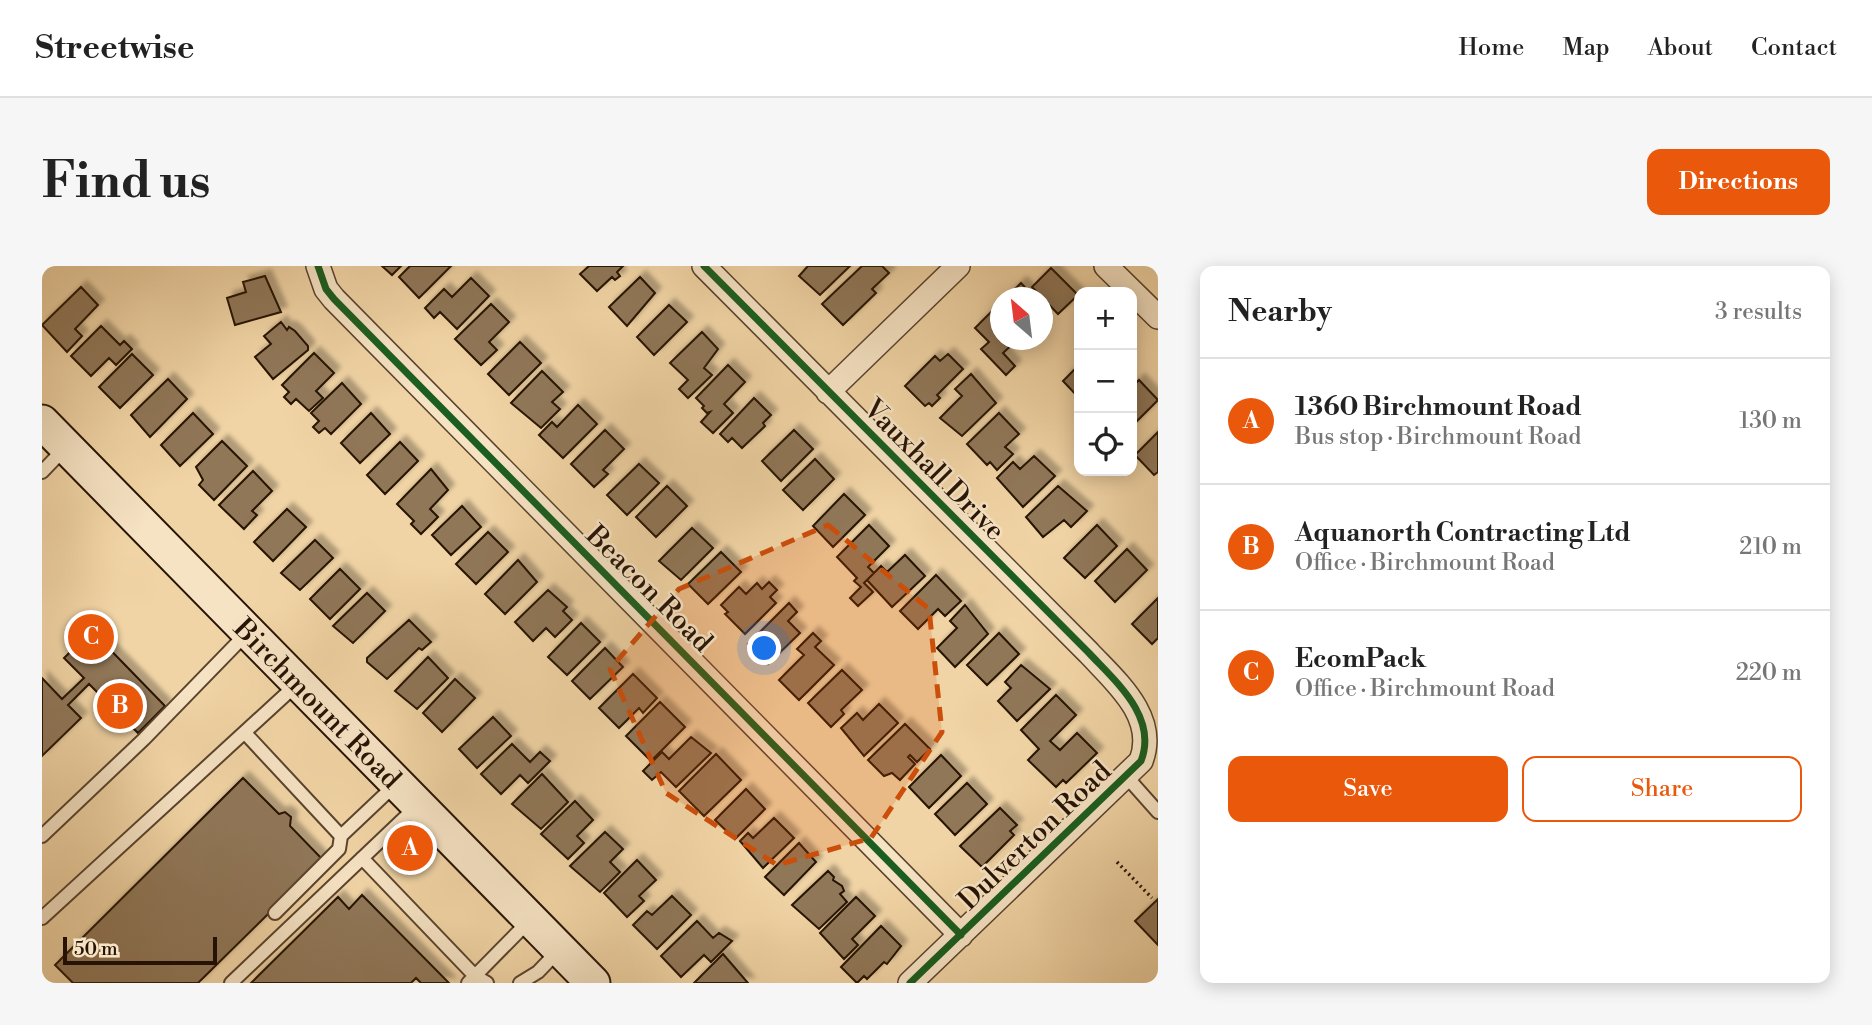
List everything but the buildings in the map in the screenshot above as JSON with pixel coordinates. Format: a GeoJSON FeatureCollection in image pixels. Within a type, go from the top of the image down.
{"type":"FeatureCollection","features":[{"type":"Feature","properties":{"kind":"main road","name":"Birchmount Road"},"geometry":{"type":"LineString","coordinates":[[42,422],[593,983]]}},
{"type":"Feature","properties":{"kind":"street","name":"Beacon Road"},"geometry":{"type":"LineString","coordinates":[[318,266],[326,289],[334,299],[961,935]]}},
{"type":"Feature","properties":{"kind":"street","name":"Vauxhall Drive"},"geometry":{"type":"LineString","coordinates":[[704,266],[1089,653],[1134,702]]}},
{"type":"Feature","properties":{"kind":"street"},"geometry":{"type":"LineString","coordinates":[[828,392],[958,266]]}},
{"type":"Feature","properties":{"kind":"street"},"geometry":{"type":"LineString","coordinates":[[1106,266],[1158,317]]}},
{"type":"Feature","properties":{"kind":"street","name":"Dulverton Road"},"geometry":{"type":"LineString","coordinates":[[910,983],[1141,761],[1147,741],[1145,723],[1134,702]]}},
{"type":"Feature","properties":{"kind":"lane"},"geometry":{"type":"LineString","coordinates":[[42,472],[66,447]]}},
{"type":"Feature","properties":{"kind":"lane"},"geometry":{"type":"LineString","coordinates":[[42,836],[144,739],[249,631]]}},
{"type":"Feature","properties":{"kind":"lane"},"geometry":{"type":"LineString","coordinates":[[42,918],[299,682]]}},
{"type":"Feature","properties":{"kind":"lane"},"geometry":{"type":"LineString","coordinates":[[245,733],[341,836]]}},
{"type":"Feature","properties":{"kind":"lane"},"geometry":{"type":"LineString","coordinates":[[1126,776],[1158,812]]}},
{"type":"Feature","properties":{"kind":"lane"},"geometry":{"type":"LineString","coordinates":[[275,914],[339,849],[341,836],[408,794]]}},
{"type":"Feature","properties":{"kind":"lane"},"geometry":{"type":"LineString","coordinates":[[231,983],[362,858],[408,794]]}},
{"type":"Feature","properties":{"kind":"lane"},"geometry":{"type":"LineString","coordinates":[[362,858],[471,979],[486,983]]}},
{"type":"Feature","properties":{"kind":"lane"},"geometry":{"type":"LineString","coordinates":[[471,979],[530,919]]}},
{"type":"Feature","properties":{"kind":"lane"},"geometry":{"type":"LineString","coordinates":[[520,983],[538,972],[560,949]]}},
{"type":"Feature","properties":{"kind":"path"},"geometry":{"type":"LineString","coordinates":[[1118,862],[1152,898]]}},
{"type":"Feature","properties":{"kind":"highlighted area"},"geometry":{"type":"Polygon","coordinates":[[[828,525],[929,609],[942,732],[871,838],[777,865],[666,793],[610,669],[679,589],[828,525]]]}},
{"type":"Feature","properties":{"kind":"cycle path"},"geometry":{"type":"LineString","coordinates":[[318,266],[326,289],[334,299],[961,935]]}},
{"type":"Feature","properties":{"kind":"cycle path"},"geometry":{"type":"LineString","coordinates":[[704,266],[1111,676],[1131,701],[1144,730],[1145,745],[1141,761],[910,983]]}},
{"type":"Feature","properties":{"kind":"place","name":"EcomPack"},"geometry":{"type":"Point","coordinates":[91,637]}},
{"type":"Feature","properties":{"kind":"place","name":"Aquanorth Contracting Ltd"},"geometry":{"type":"Point","coordinates":[120,706]}},
{"type":"Feature","properties":{"kind":"place","name":"1360 Birchmount Road"},"geometry":{"type":"Point","coordinates":[410,848]}}]}
